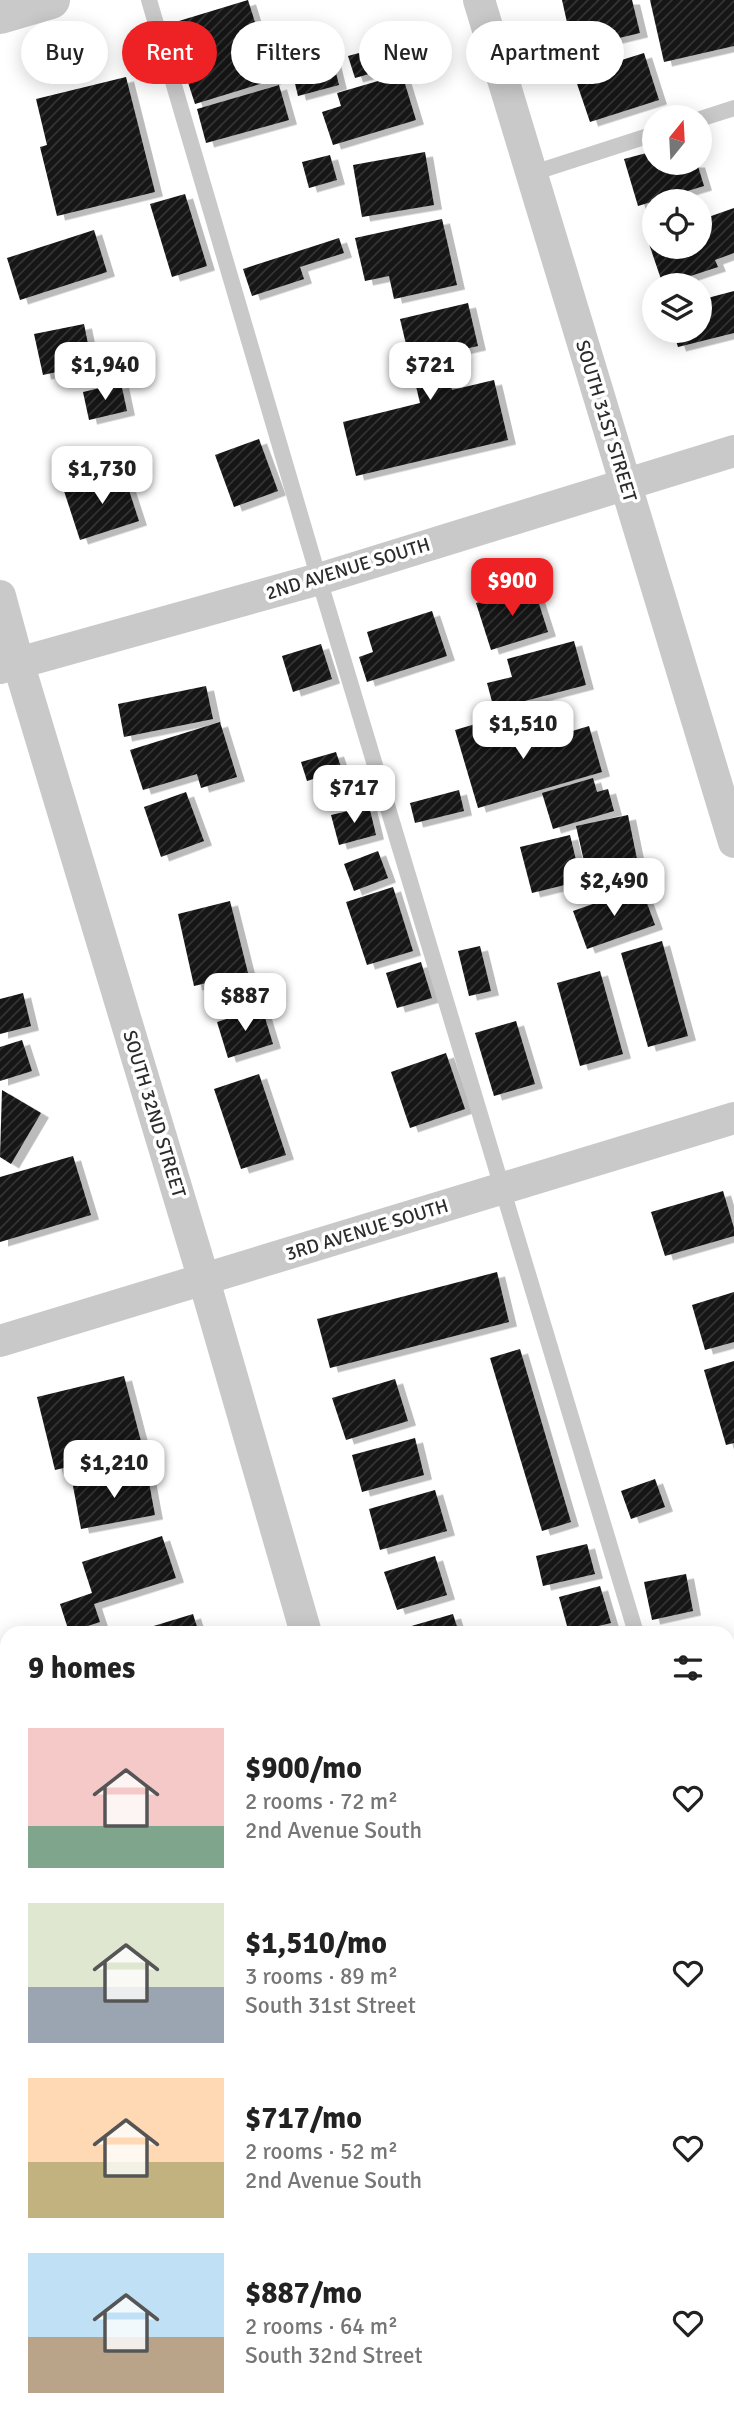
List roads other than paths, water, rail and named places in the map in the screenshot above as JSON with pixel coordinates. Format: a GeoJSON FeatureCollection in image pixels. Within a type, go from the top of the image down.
{"type":"FeatureCollection","features":[{"type":"Feature","properties":{"kind":"street"},"geometry":{"type":"LineString","coordinates":[[0,15],[51,0]]}},
{"type":"Feature","properties":{"kind":"street","name":"SOUTH 31ST STREET"},"geometry":{"type":"LineString","coordinates":[[478,0],[734,842]]}},
{"type":"Feature","properties":{"kind":"street","name":"2ND AVENUE SOUTH"},"geometry":{"type":"LineString","coordinates":[[9,665],[319,579],[734,451]]}},
{"type":"Feature","properties":{"kind":"street","name":"SOUTH 32ND STREET"},"geometry":{"type":"LineString","coordinates":[[0,596],[9,665],[204,1280],[304,1626]]}},
{"type":"Feature","properties":{"kind":"street","name":"3RD AVENUE SOUTH"},"geometry":{"type":"LineString","coordinates":[[0,1341],[734,1118]]}},
{"type":"Feature","properties":{"kind":"lane"},"geometry":{"type":"LineString","coordinates":[[149,0],[319,579],[634,1626]]}},
{"type":"Feature","properties":{"kind":"lane"},"geometry":{"type":"LineString","coordinates":[[712,115],[734,108]]}},
{"type":"Feature","properties":{"kind":"lane"},"geometry":{"type":"LineString","coordinates":[[530,174],[642,138]]}}]}
